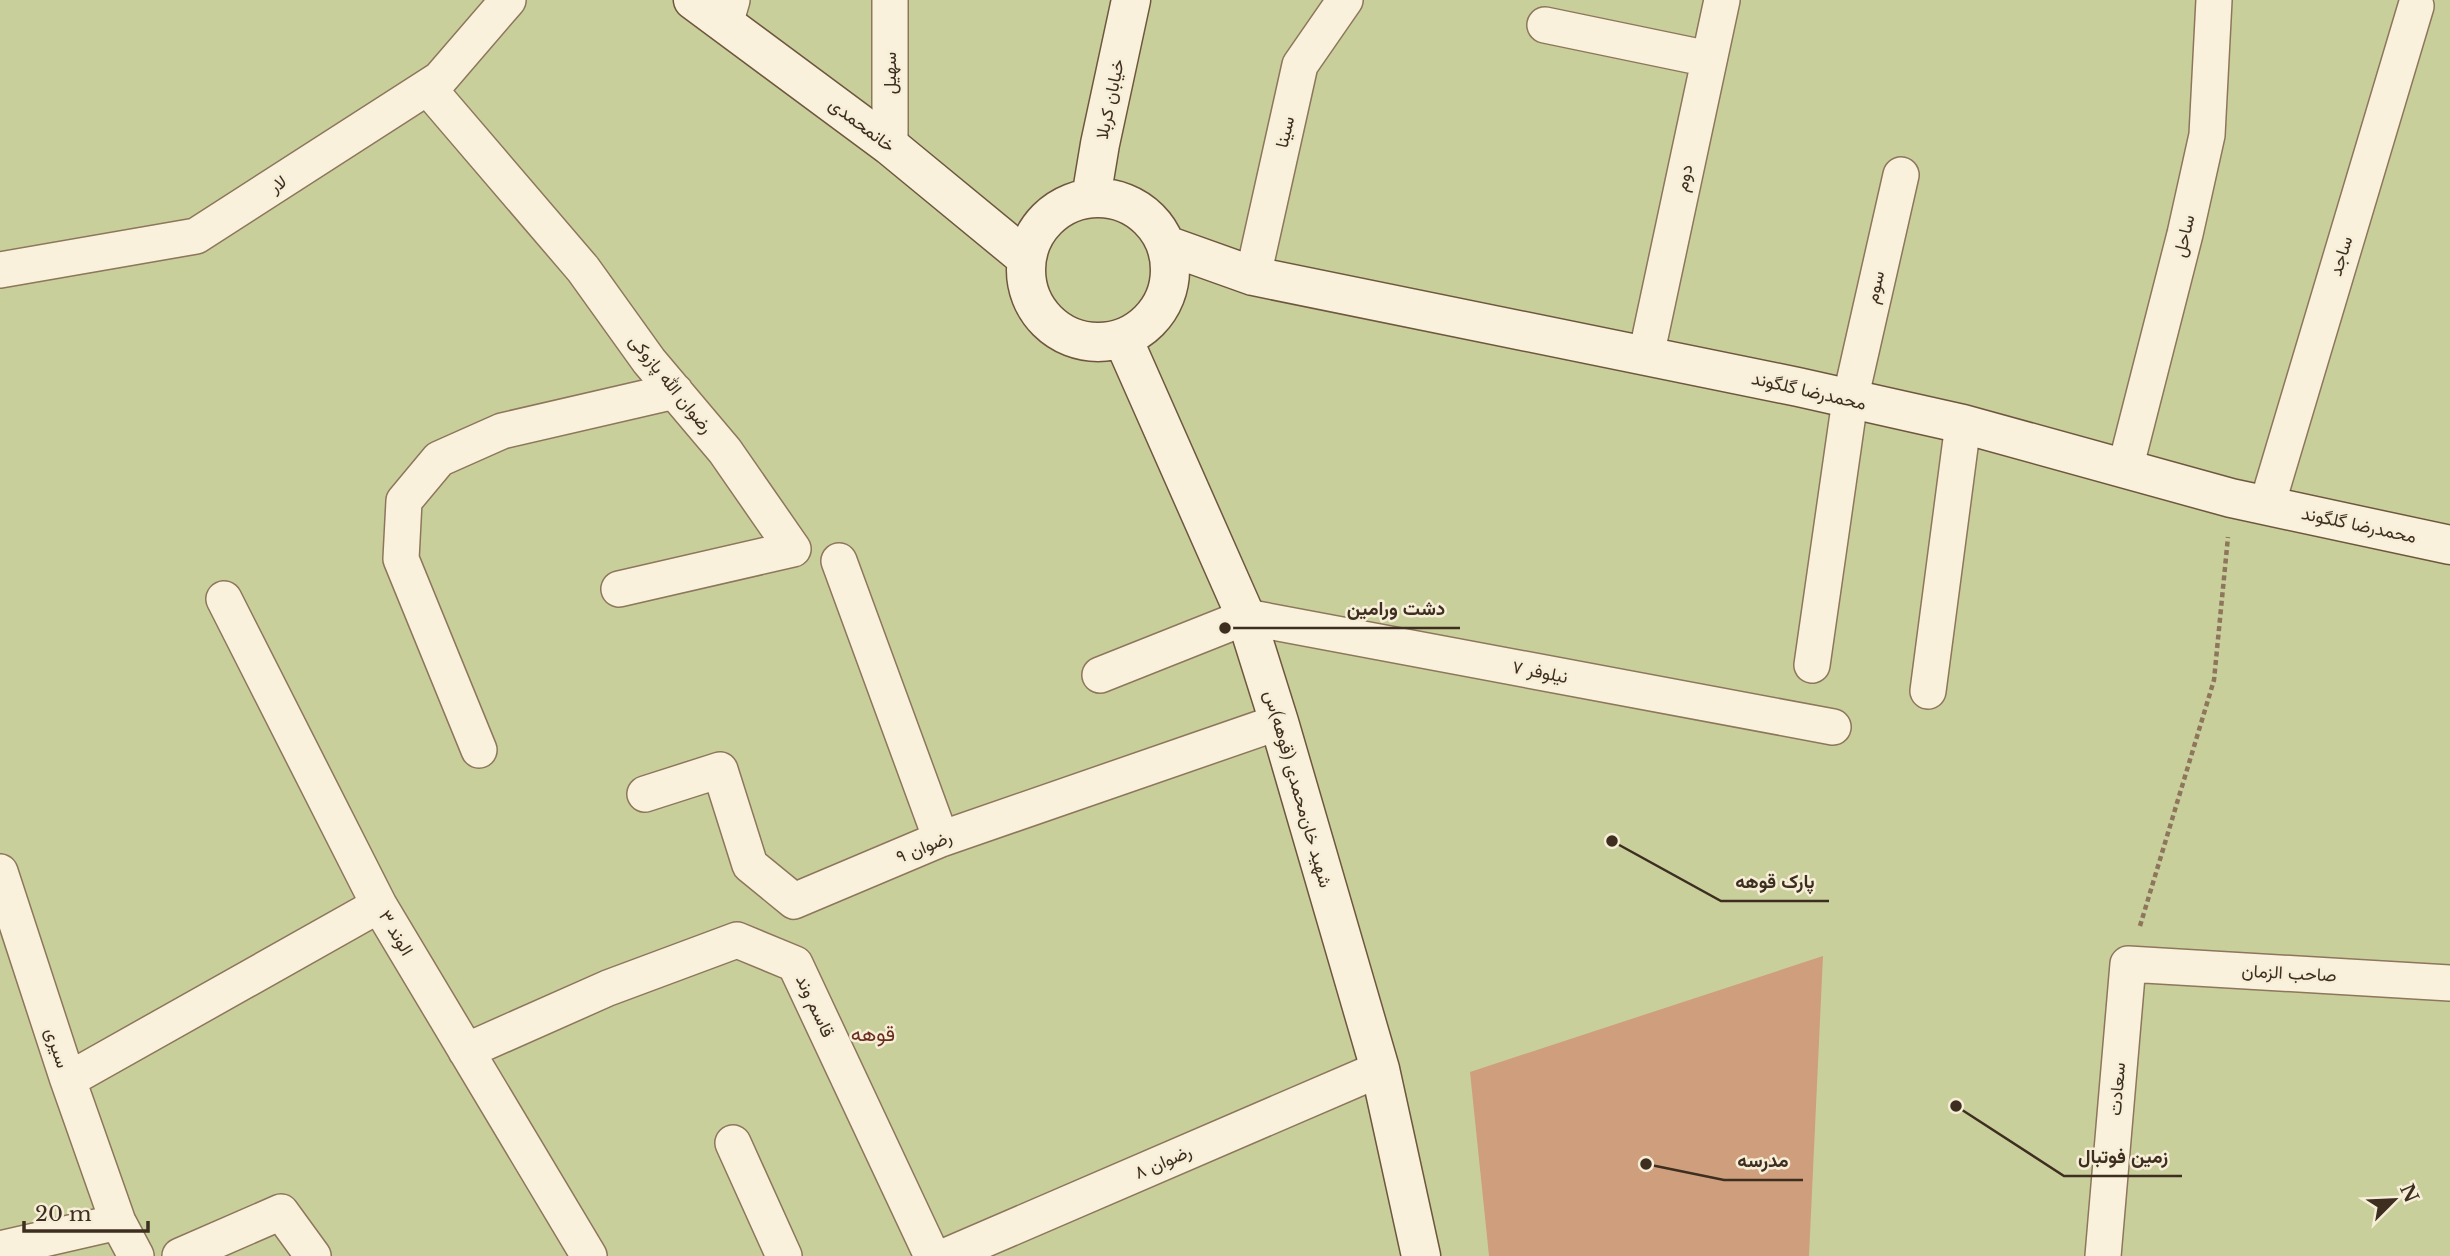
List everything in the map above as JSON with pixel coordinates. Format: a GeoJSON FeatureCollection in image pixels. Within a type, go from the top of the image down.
{"type":"FeatureCollection","features":[{"type":"Feature","properties":{"kind":"main road","name":"خانمحمدی"},"geometry":{"type":"LineString","coordinates":[[693,0],[729,12],[1026,258]]}},
{"type":"Feature","properties":{"kind":"main road","name":"خیابان کربلا"},"geometry":{"type":"LineString","coordinates":[[1091,198],[1131,0]]}},
{"type":"Feature","properties":{"kind":"main road"},"geometry":{"type":"LineString","coordinates":[[1111,198],[1136,209],[1157,229],[1166,246],[1170,274],[1164,302],[1154,317],[1140,330],[1123,339],[1104,343],[1067,337],[1038,313],[1030,295],[1025,277],[1026,258],[1032,239],[1042,223],[1056,210],[1073,202],[1111,198]]}},
{"type":"Feature","properties":{"kind":"main road","name":"محمدرضا گلگوند"},"geometry":{"type":"LineString","coordinates":[[1166,246],[1253,276],[1798,387],[1963,424],[2249,501],[2450,545]]}},
{"type":"Feature","properties":{"kind":"main road","name":"شهید خان‌محمدی (قوهه)س"},"geometry":{"type":"LineString","coordinates":[[1123,339],[1246,617],[1380,1069],[1421,1256]]}},
{"type":"Feature","properties":{"kind":"street","name":"لار"},"geometry":{"type":"LineString","coordinates":[[0,270],[197,236],[440,79],[508,0]]}},
{"type":"Feature","properties":{"kind":"street","name":"سهیل"},"geometry":{"type":"LineString","coordinates":[[890,0],[890,146]]}},
{"type":"Feature","properties":{"kind":"street","name":"سینا"},"geometry":{"type":"LineString","coordinates":[[1253,276],[1300,65],[1345,0]]}},
{"type":"Feature","properties":{"kind":"street","name":"دوم"},"geometry":{"type":"LineString","coordinates":[[1646,356],[1723,0]]}},
{"type":"Feature","properties":{"kind":"street","name":"ساحل"},"geometry":{"type":"LineString","coordinates":[[2125,469],[2185,234],[2207,135],[2214,0]]}},
{"type":"Feature","properties":{"kind":"street","name":"ساجد"},"geometry":{"type":"LineString","coordinates":[[2249,501],[2416,6]]}},
{"type":"Feature","properties":{"kind":"street"},"geometry":{"type":"LineString","coordinates":[[1545,25],[1709,59]]}},
{"type":"Feature","properties":{"kind":"street","name":"رضوان الله پازوکی"},"geometry":{"type":"LineString","coordinates":[[428,88],[583,269],[649,361],[725,451],[793,549],[619,589]]}},
{"type":"Feature","properties":{"kind":"street","name":"سوم"},"geometry":{"type":"LineString","coordinates":[[1812,665],[1850,400],[1901,175]]}},
{"type":"Feature","properties":{"kind":"street"},"geometry":{"type":"LineString","coordinates":[[479,750],[401,559],[404,501],[439,459],[502,431],[675,391]]}},
{"type":"Feature","properties":{"kind":"street"},"geometry":{"type":"LineString","coordinates":[[1928,691],[1963,424]]}},
{"type":"Feature","properties":{"kind":"street"},"geometry":{"type":"LineString","coordinates":[[839,561],[941,839]]}},
{"type":"Feature","properties":{"kind":"street","name":"الوند ۳"},"geometry":{"type":"LineString","coordinates":[[224,599],[379,905],[589,1256]]}},
{"type":"Feature","properties":{"kind":"street"},"geometry":{"type":"LineString","coordinates":[[1100,675],[1246,617]]}},
{"type":"Feature","properties":{"kind":"street","name":"نیلوفر ۷"},"geometry":{"type":"LineString","coordinates":[[1246,617],[1833,727]]}},
{"type":"Feature","properties":{"kind":"street","name":"رضوان ۹"},"geometry":{"type":"LineString","coordinates":[[645,794],[720,770],[750,865],[794,901],[941,839],[1279,722]]}},
{"type":"Feature","properties":{"kind":"street","name":"سیری"},"geometry":{"type":"LineString","coordinates":[[0,872],[118,1222],[136,1256]]}},
{"type":"Feature","properties":{"kind":"street"},"geometry":{"type":"LineString","coordinates":[[68,1080],[379,905]]}},
{"type":"Feature","properties":{"kind":"street","name":"قاسم وند"},"geometry":{"type":"LineString","coordinates":[[466,1051],[608,988],[737,940],[795,964],[932,1256]]}},
{"type":"Feature","properties":{"kind":"street","name":"صاحب الزمان"},"geometry":{"type":"LineString","coordinates":[[2128,964],[2450,983]]}},
{"type":"Feature","properties":{"kind":"street","name":"سعادت"},"geometry":{"type":"LineString","coordinates":[[2103,1256],[2128,964]]}},
{"type":"Feature","properties":{"kind":"street","name":"رضوان ۸"},"geometry":{"type":"LineString","coordinates":[[946,1256],[1380,1069]]}},
{"type":"Feature","properties":{"kind":"street"},"geometry":{"type":"LineString","coordinates":[[733,1143],[784,1256]]}},
{"type":"Feature","properties":{"kind":"street"},"geometry":{"type":"LineString","coordinates":[[180,1256],[281,1212],[313,1256]]}},
{"type":"Feature","properties":{"kind":"street"},"geometry":{"type":"LineString","coordinates":[[2,1242],[118,1222]]}},
{"type":"Feature","properties":{"kind":"path"},"geometry":{"type":"LineString","coordinates":[[2128,964],[2214,680],[2249,501]]}},
{"type":"Feature","properties":{"kind":"green space"},"geometry":{"type":"Polygon","coordinates":[[[0,0],[2450,0],[2450,1256],[0,1256],[0,0]]]}},
{"type":"Feature","properties":{"kind":"building"},"geometry":{"type":"Polygon","coordinates":[[[1823,956],[1809,1256],[1489,1256],[1470,1072],[1823,956]]]}},
{"type":"Feature","properties":{"kind":"place","name":"دشت ورامین"},"geometry":{"type":"Point","coordinates":[1225,628]}},
{"type":"Feature","properties":{"kind":"place","name":"پارک قوهه"},"geometry":{"type":"Point","coordinates":[1612,841]}},
{"type":"Feature","properties":{"kind":"place","name":"زمین فوتبال"},"geometry":{"type":"Point","coordinates":[1956,1106]}},
{"type":"Feature","properties":{"kind":"place","name":"مدرسه"},"geometry":{"type":"Point","coordinates":[1646,1164]}},
{"type":"Feature","properties":{"kind":"district","name":"قوهه"},"geometry":{"type":"Point","coordinates":[873,1034]}}]}
